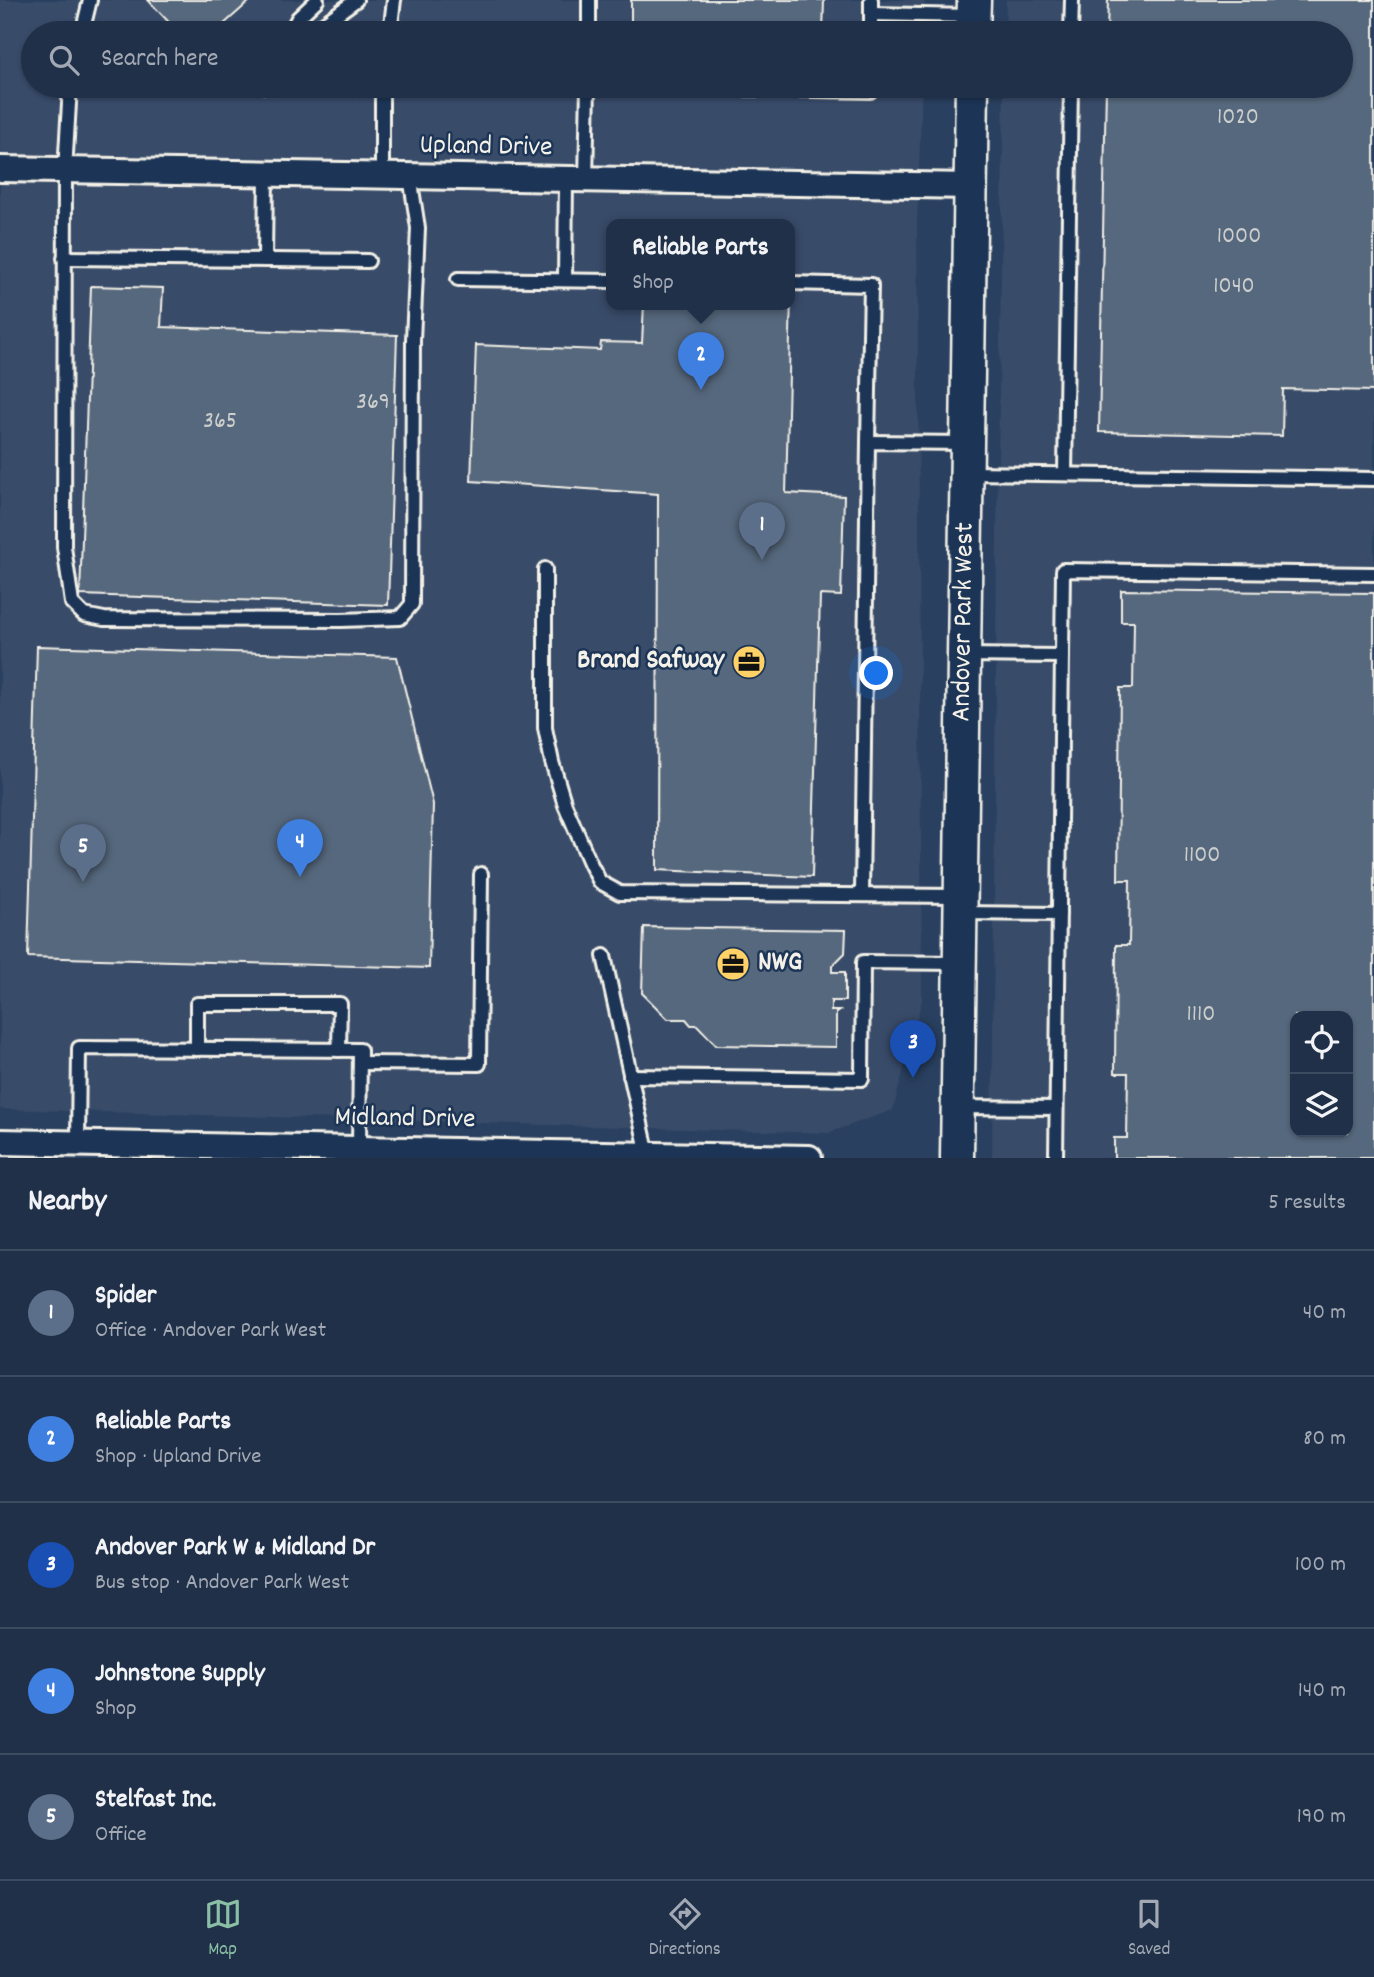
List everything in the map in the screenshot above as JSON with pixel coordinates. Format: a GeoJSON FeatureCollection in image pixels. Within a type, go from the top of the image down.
{"type":"FeatureCollection","features":[{"type":"Feature","properties":{"kind":"street","name":"Andover Park West"},"geometry":{"type":"LineString","coordinates":[[957,1158],[972,98]]}},
{"type":"Feature","properties":{"kind":"street","name":"Upland Drive"},"geometry":{"type":"LineString","coordinates":[[0,169],[971,186]]}},
{"type":"Feature","properties":{"kind":"street","name":"Midland Drive"},"geometry":{"type":"LineString","coordinates":[[0,1142],[285,1153],[359,1149],[809,1158]]}},
{"type":"Feature","properties":{"kind":"lane"},"geometry":{"type":"LineString","coordinates":[[85,21],[90,0]]}},
{"type":"Feature","properties":{"kind":"lane"},"geometry":{"type":"LineString","coordinates":[[296,21],[317,0]]}},
{"type":"Feature","properties":{"kind":"lane"},"geometry":{"type":"LineString","coordinates":[[327,21],[356,0]]}},
{"type":"Feature","properties":{"kind":"lane"},"geometry":{"type":"LineString","coordinates":[[391,21],[394,0]]}},
{"type":"Feature","properties":{"kind":"lane"},"geometry":{"type":"LineString","coordinates":[[589,0],[589,21]]}},
{"type":"Feature","properties":{"kind":"lane"},"geometry":{"type":"LineString","coordinates":[[871,0],[871,21]]}},
{"type":"Feature","properties":{"kind":"lane"},"geometry":{"type":"LineString","coordinates":[[1071,21],[1072,0]]}},
{"type":"Feature","properties":{"kind":"lane"},"geometry":{"type":"LineString","coordinates":[[871,14],[973,16]]}},
{"type":"Feature","properties":{"kind":"lane"},"geometry":{"type":"LineString","coordinates":[[69,98],[65,171],[64,547],[72,603],[84,615],[104,618],[341,620],[400,618],[412,604],[413,340],[418,228],[410,176]]}},
{"type":"Feature","properties":{"kind":"lane"},"geometry":{"type":"LineString","coordinates":[[382,98],[382,176]]}},
{"type":"Feature","properties":{"kind":"lane"},"geometry":{"type":"LineString","coordinates":[[565,280],[586,98]]}},
{"type":"Feature","properties":{"kind":"lane"},"geometry":{"type":"LineString","coordinates":[[1065,474],[1071,98]]}},
{"type":"Feature","properties":{"kind":"lane"},"geometry":{"type":"LineString","coordinates":[[265,260],[266,174]]}},
{"type":"Feature","properties":{"kind":"lane"},"geometry":{"type":"LineString","coordinates":[[64,258],[368,261]]}},
{"type":"Feature","properties":{"kind":"lane"},"geometry":{"type":"LineString","coordinates":[[458,279],[606,281]]}},
{"type":"Feature","properties":{"kind":"lane"},"geometry":{"type":"LineString","coordinates":[[795,284],[871,285],[862,895]]}},
{"type":"Feature","properties":{"kind":"lane"},"geometry":{"type":"LineString","coordinates":[[868,442],[1065,474],[1374,479]]}},
{"type":"Feature","properties":{"kind":"lane"},"geometry":{"type":"LineString","coordinates":[[545,569],[545,728],[565,805],[600,882],[620,893],[862,895],[1059,914]]}},
{"type":"Feature","properties":{"kind":"lane"},"geometry":{"type":"LineString","coordinates":[[1056,1158],[1063,570],[1374,574]]}},
{"type":"Feature","properties":{"kind":"lane"},"geometry":{"type":"LineString","coordinates":[[964,655],[1062,656]]}},
{"type":"Feature","properties":{"kind":"lane"},"geometry":{"type":"LineString","coordinates":[[360,1063],[479,1064],[481,874]]}},
{"type":"Feature","properties":{"kind":"lane"},"geometry":{"type":"LineString","coordinates":[[604,956],[648,1155]]}},
{"type":"Feature","properties":{"kind":"lane"},"geometry":{"type":"LineString","coordinates":[[630,1076],[862,1079],[863,962],[960,963]]}},
{"type":"Feature","properties":{"kind":"lane"},"geometry":{"type":"LineString","coordinates":[[197,1049],[197,1003],[340,1004],[339,1051]]}},
{"type":"Feature","properties":{"kind":"lane"},"geometry":{"type":"LineString","coordinates":[[78,1144],[79,1048],[360,1051],[359,1149]]}},
{"type":"Feature","properties":{"kind":"lane"},"geometry":{"type":"LineString","coordinates":[[958,1107],[1056,1108]]}},
{"type":"Feature","properties":{"kind":"shaded area"},"geometry":{"type":"Polygon","coordinates":[[[0,0],[925,0],[924,21],[21,21],[21,98],[922,98],[917,221],[922,1000],[893,1110],[828,1133],[0,1109],[0,0]]]}},
{"type":"Feature","properties":{"kind":"shaded area"},"geometry":{"type":"Polygon","coordinates":[[[1006,0],[1374,0],[1374,1158],[992,1158],[1004,98],[1353,98],[1353,21],[1005,21],[1006,0]]]}},
{"type":"Feature","properties":{"kind":"building"},"geometry":{"type":"Polygon","coordinates":[[[148,0],[251,0],[227,21],[168,21],[148,0]]]}},
{"type":"Feature","properties":{"kind":"building"},"geometry":{"type":"Polygon","coordinates":[[[631,0],[824,0],[823,21],[631,21],[631,0]]]}},
{"type":"Feature","properties":{"kind":"building"},"geometry":{"type":"Polygon","coordinates":[[[1108,0],[1374,0],[1374,391],[1283,389],[1282,436],[1099,432],[1106,98],[1353,98],[1353,21],[1107,21],[1108,0]]]}},
{"type":"Feature","properties":{"kind":"building"},"geometry":{"type":"Polygon","coordinates":[[[91,286],[163,288],[161,327],[397,335],[388,605],[80,595],[91,286]]]}},
{"type":"Feature","properties":{"kind":"building"},"geometry":{"type":"Polygon","coordinates":[[[644,310],[791,310],[786,493],[844,496],[841,596],[820,595],[812,877],[657,870],[658,494],[471,481],[476,345],[600,350],[601,342],[642,343],[644,310]]]}},
{"type":"Feature","properties":{"kind":"building"},"geometry":{"type":"Polygon","coordinates":[[[1121,590],[1374,593],[1374,1158],[1114,1158],[1114,1138],[1127,1138],[1128,1073],[1115,1073],[1116,945],[1129,945],[1130,880],[1118,880],[1120,688],[1133,688],[1134,622],[1121,622],[1121,590]]]}},
{"type":"Feature","properties":{"kind":"building"},"geometry":{"type":"Polygon","coordinates":[[[37,646],[397,657],[433,804],[429,968],[28,957],[37,646]]]}},
{"type":"Feature","properties":{"kind":"building"},"geometry":{"type":"Polygon","coordinates":[[[644,927],[846,930],[845,953],[832,966],[832,972],[845,972],[845,1001],[831,1001],[831,1011],[839,1011],[836,1013],[836,1047],[716,1045],[697,1025],[691,1025],[686,1019],[668,1019],[642,993],[644,927]]]}},
{"type":"Feature","properties":{"kind":"place","name":"Reliable Parts"},"geometry":{"type":"Point","coordinates":[701,390]}},
{"type":"Feature","properties":{"kind":"place","name":"Spider"},"geometry":{"type":"Point","coordinates":[762,560]}},
{"type":"Feature","properties":{"kind":"place","name":"Brand Safway"},"geometry":{"type":"Point","coordinates":[749,662]}},
{"type":"Feature","properties":{"kind":"place","name":"Johnstone Supply"},"geometry":{"type":"Point","coordinates":[300,877]}},
{"type":"Feature","properties":{"kind":"place","name":"Stelfast Inc."},"geometry":{"type":"Point","coordinates":[83,882]}},
{"type":"Feature","properties":{"kind":"place","name":"NWG"},"geometry":{"type":"Point","coordinates":[733,964]}},
{"type":"Feature","properties":{"kind":"place","name":"Andover Park W & Midland Dr"},"geometry":{"type":"Point","coordinates":[913,1078]}}]}
